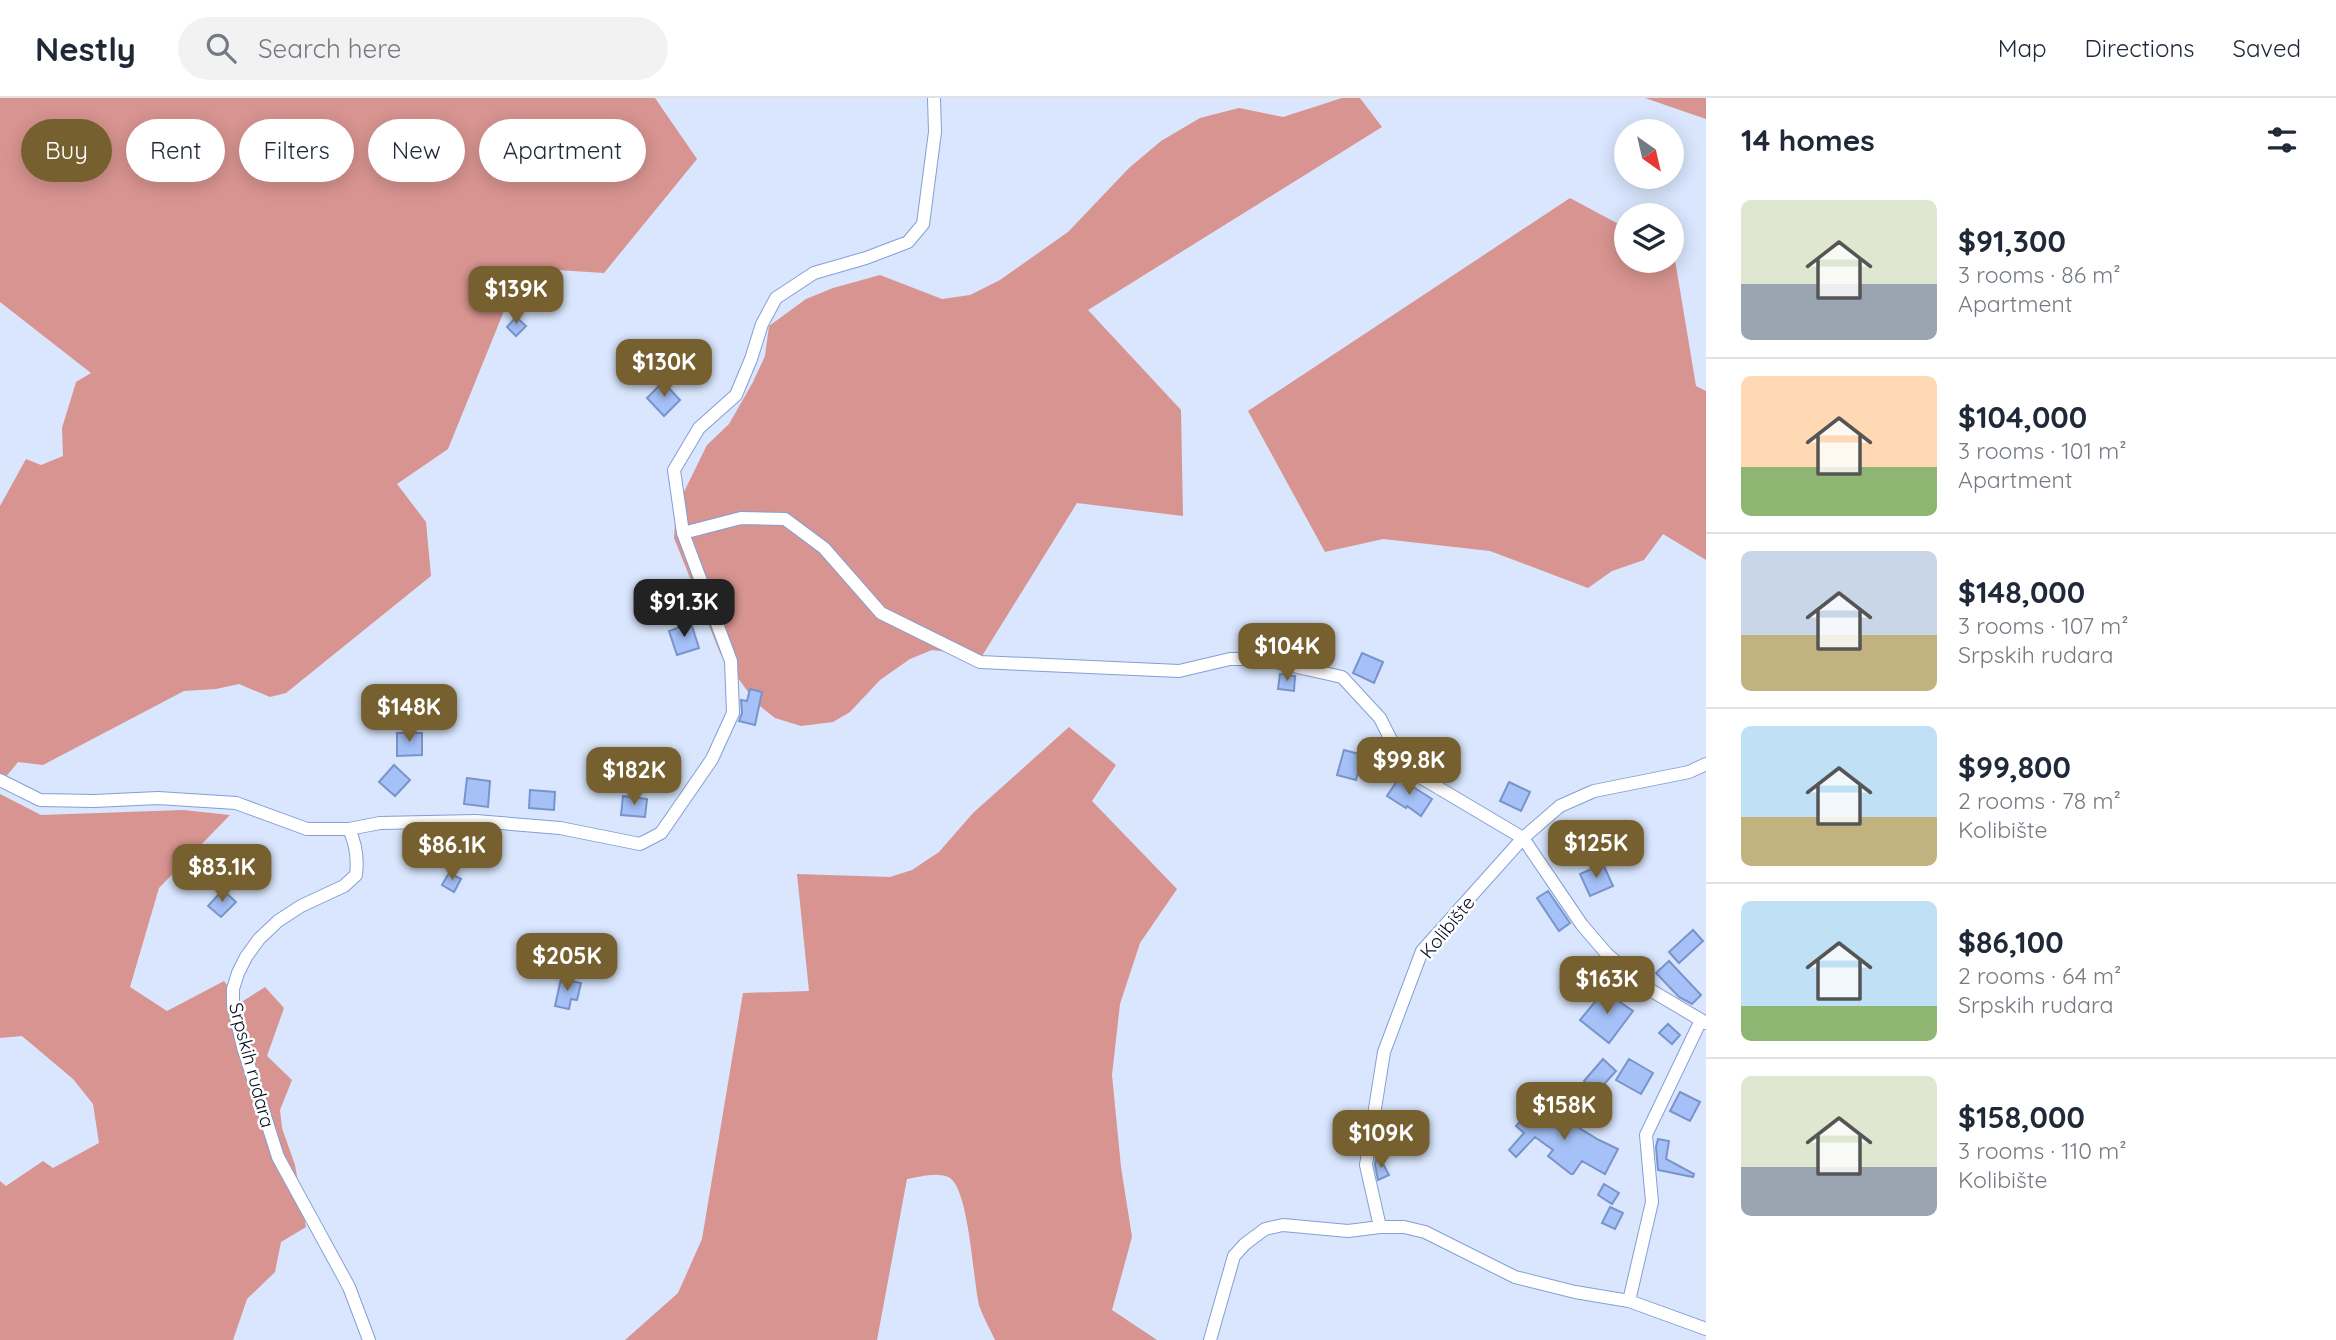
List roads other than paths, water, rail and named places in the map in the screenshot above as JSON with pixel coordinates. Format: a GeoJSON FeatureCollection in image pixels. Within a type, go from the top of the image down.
{"type":"FeatureCollection","features":[{"type":"Feature","properties":{"kind":"street"},"geometry":{"type":"LineString","coordinates":[[0,780],[40,800],[159,798],[236,803],[307,829],[349,829],[380,823],[477,821],[560,828],[640,844],[661,833],[712,760],[733,713],[731,661],[683,533],[674,470],[699,428],[736,395],[762,324],[776,298],[814,273],[908,242],[923,224],[935,132],[934,98]]}},
{"type":"Feature","properties":{"kind":"street"},"geometry":{"type":"LineString","coordinates":[[683,533],[741,518],[785,519],[824,548],[881,613],[980,662],[1179,671],[1230,659],[1262,659],[1342,677],[1380,718],[1405,768],[1523,838],[1582,925],[1607,954],[1647,988],[1704,1022],[1646,1135],[1652,1202],[1629,1301]]}},
{"type":"Feature","properties":{"kind":"street","name":"Kolibište"},"geometry":{"type":"LineString","coordinates":[[1380,1227],[1366,1165],[1384,1052],[1422,951],[1523,838],[1560,806],[1594,791],[1689,772],[1706,764]]}},
{"type":"Feature","properties":{"kind":"street","name":"Srpskih rudara"},"geometry":{"type":"LineString","coordinates":[[349,829],[355,842],[358,866],[356,876],[344,886],[289,914],[259,939],[238,973],[233,989],[233,1004],[243,1047],[278,1157],[349,1287],[369,1340]]}},
{"type":"Feature","properties":{"kind":"street"},"geometry":{"type":"LineString","coordinates":[[1210,1340],[1234,1256],[1265,1229],[1283,1226],[1348,1231],[1404,1227],[1425,1232],[1515,1277],[1575,1292],[1629,1301],[1706,1329]]}}]}
